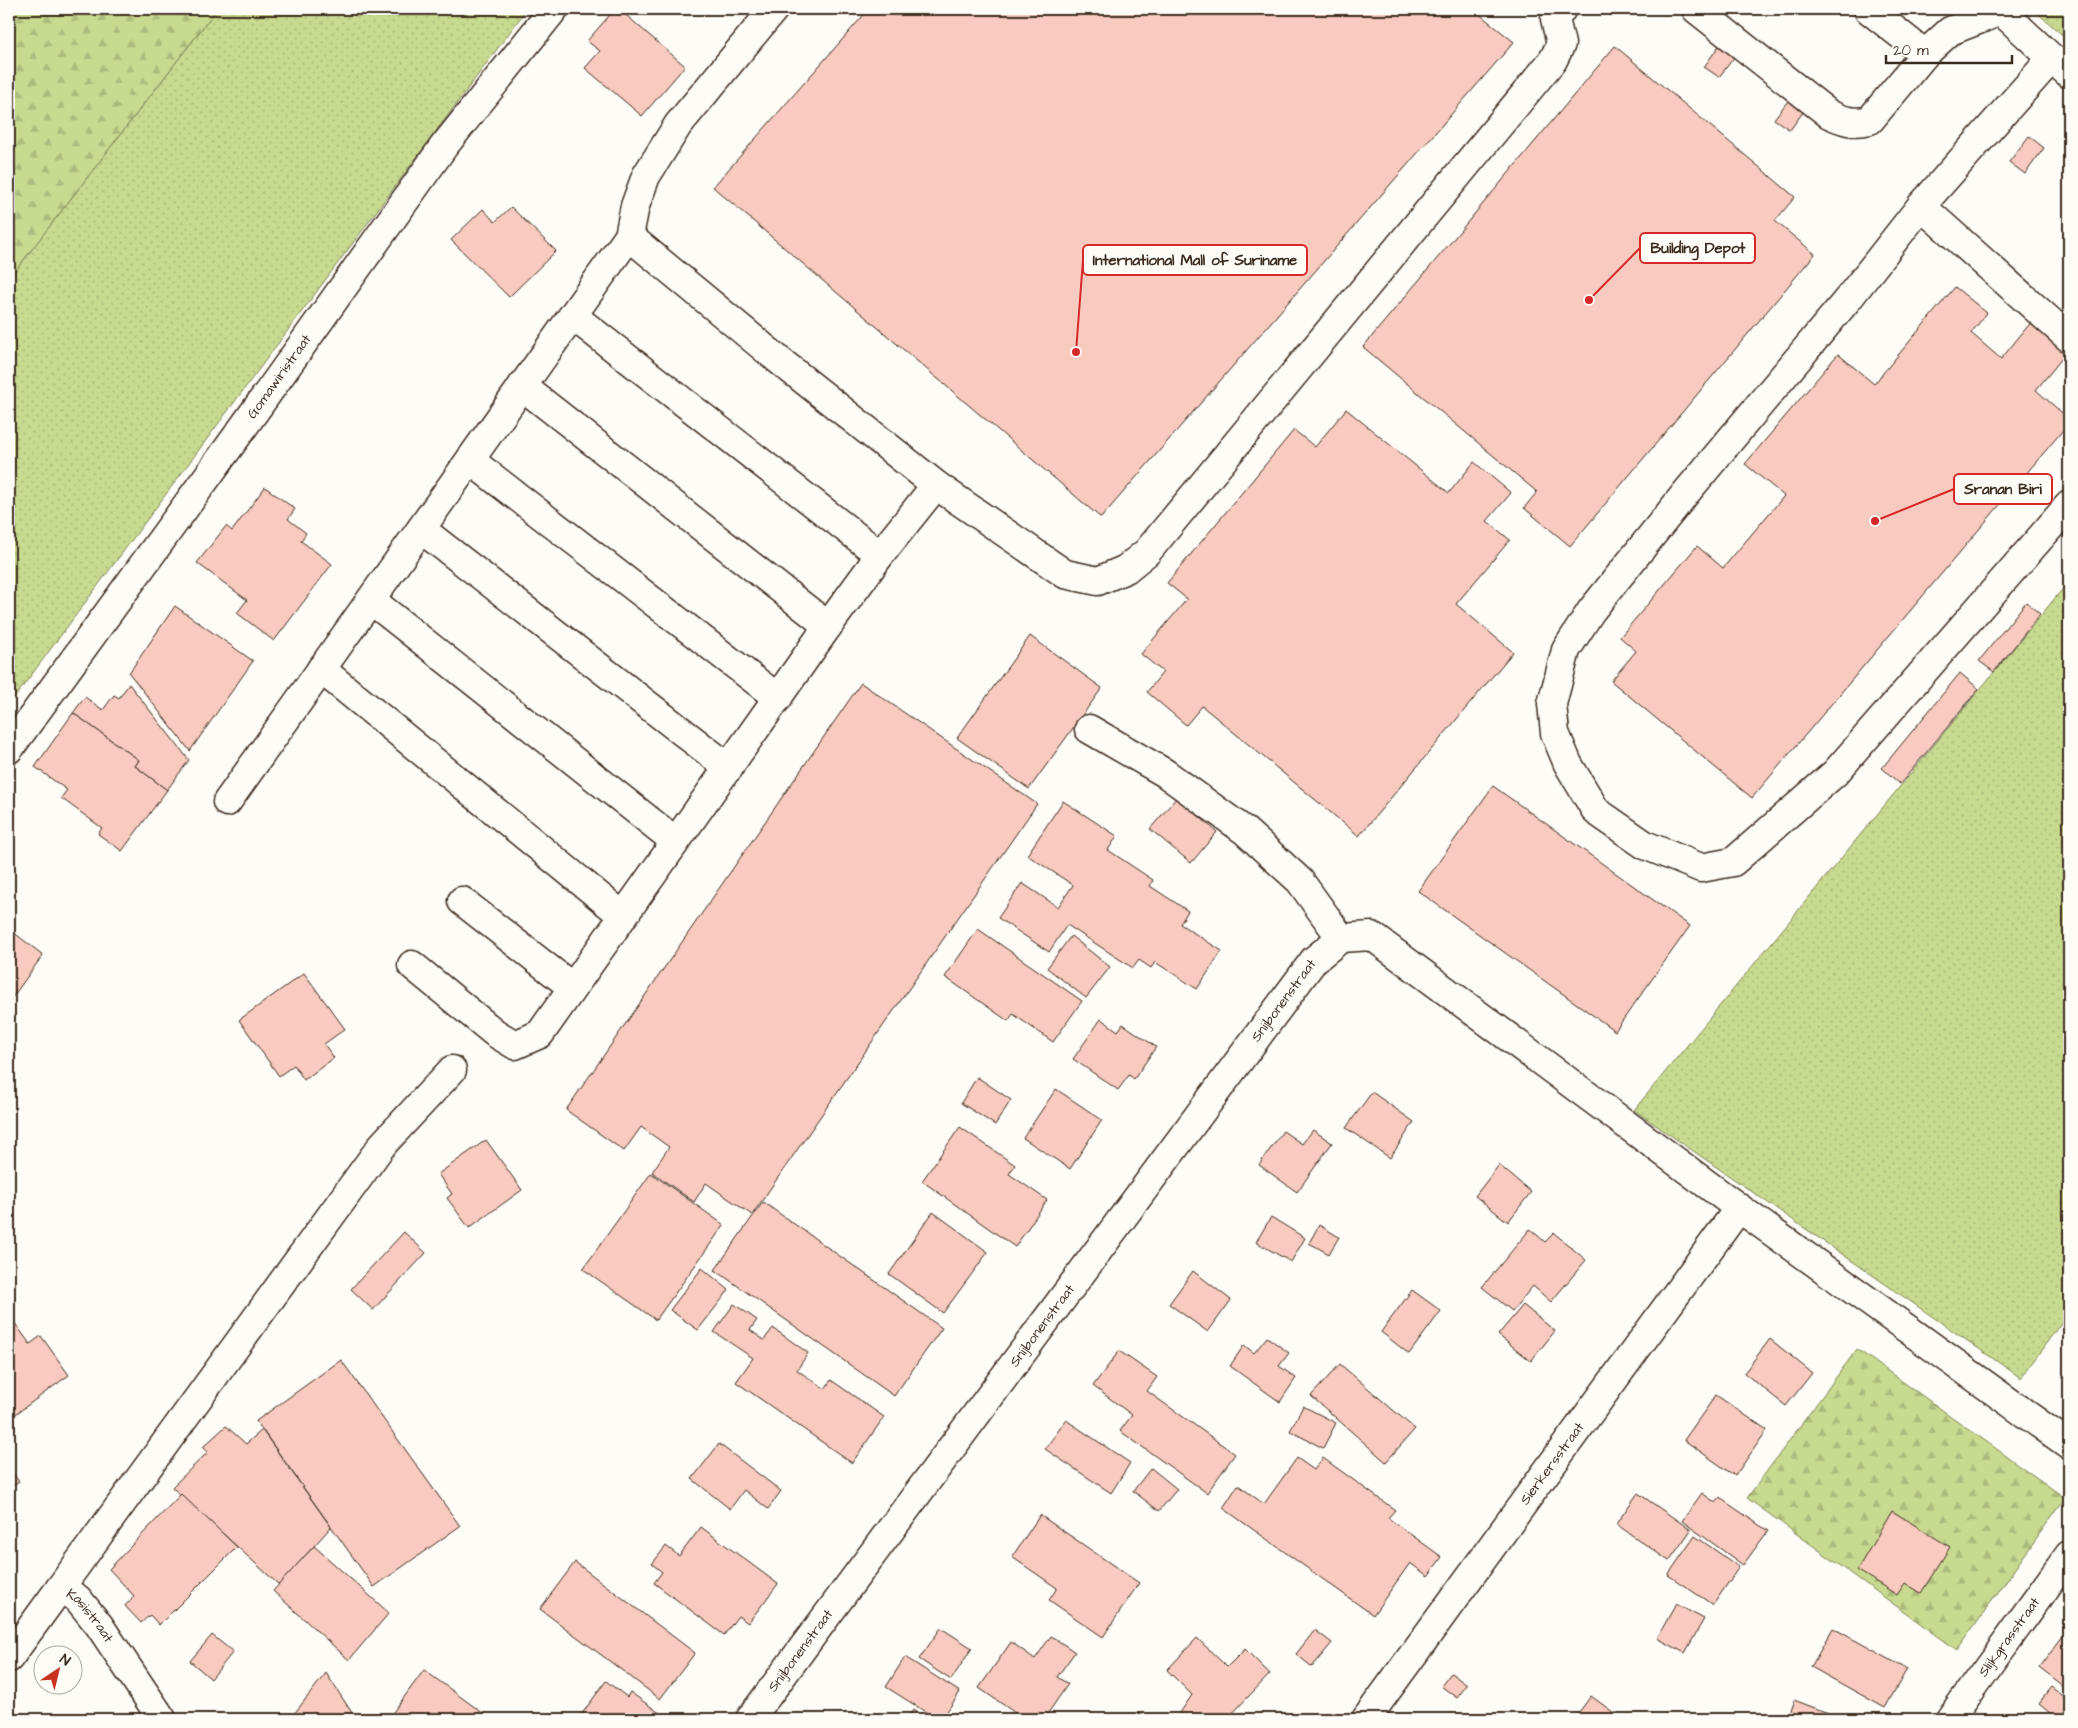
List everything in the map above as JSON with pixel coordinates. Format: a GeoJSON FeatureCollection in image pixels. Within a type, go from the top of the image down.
{"type":"FeatureCollection","features":[{"type":"Feature","properties":{"kind":"street","name":"Gomawiristraat"},"geometry":{"type":"LineString","coordinates":[[9,749],[237,436],[444,146],[554,9]]}},
{"type":"Feature","properties":{"kind":"street"},"geometry":{"type":"LineString","coordinates":[[227,802],[629,236],[635,206],[646,176],[672,134],[774,9]]}},
{"type":"Feature","properties":{"kind":"street"},"geometry":{"type":"LineString","coordinates":[[1696,9],[1829,114],[1845,122],[1858,123],[1870,120],[1924,54],[1950,31],[2000,10],[2060,66],[1920,206],[1848,299],[1590,611],[1566,650],[1552,704],[1555,733],[1568,764],[1596,811],[1645,845],[1701,868],[1733,862],[1835,773],[2069,505]]}},
{"type":"Feature","properties":{"kind":"street"},"geometry":{"type":"LineString","coordinates":[[1868,9],[1924,54]]}},
{"type":"Feature","properties":{"kind":"street"},"geometry":{"type":"LineString","coordinates":[[629,236],[780,361],[936,485],[1065,574],[1098,581],[1126,568],[1147,552],[1553,60],[1561,44],[1553,12]]}},
{"type":"Feature","properties":{"kind":"street"},"geometry":{"type":"LineString","coordinates":[[1920,206],[2069,338]]}},
{"type":"Feature","properties":{"kind":"street"},"geometry":{"type":"LineString","coordinates":[[572,316],[880,555]]}},
{"type":"Feature","properties":{"kind":"street"},"geometry":{"type":"LineString","coordinates":[[522,386],[828,626]]}},
{"type":"Feature","properties":{"kind":"street"},"geometry":{"type":"LineString","coordinates":[[470,460],[778,698]]}},
{"type":"Feature","properties":{"kind":"street"},"geometry":{"type":"LineString","coordinates":[[412,965],[495,1033],[515,1045],[540,1034],[622,915],[729,768],[828,626],[880,555],[936,485]]}},
{"type":"Feature","properties":{"kind":"street"},"geometry":{"type":"LineString","coordinates":[[421,529],[729,768]]}},
{"type":"Feature","properties":{"kind":"street"},"geometry":{"type":"LineString","coordinates":[[371,600],[675,841]]}},
{"type":"Feature","properties":{"kind":"street"},"geometry":{"type":"LineString","coordinates":[[321,669],[622,915]]}},
{"type":"Feature","properties":{"kind":"street"},"geometry":{"type":"LineString","coordinates":[[1089,729],[1165,773],[1245,831],[1300,881],[1341,938],[1372,936],[1739,1208],[2069,1445]]}},
{"type":"Feature","properties":{"kind":"street"},"geometry":{"type":"LineString","coordinates":[[462,901],[572,987]]}},
{"type":"Feature","properties":{"kind":"street","name":"Snijbonenstraat"},"geometry":{"type":"LineString","coordinates":[[750,1719],[1314,960],[1341,938]]}},
{"type":"Feature","properties":{"kind":"street"},"geometry":{"type":"LineString","coordinates":[[60,1588],[383,1144],[452,1070]]}},
{"type":"Feature","properties":{"kind":"street","name":"Sierkersstraat"},"geometry":{"type":"LineString","coordinates":[[1366,1719],[1739,1208]]}},
{"type":"Feature","properties":{"kind":"street","name":"Slijkgrasstraat"},"geometry":{"type":"LineString","coordinates":[[1950,1719],[2069,1556]]}},
{"type":"Feature","properties":{"kind":"street","name":"Kasistraat"},"geometry":{"type":"LineString","coordinates":[[9,1658],[60,1588],[78,1599],[99,1625],[162,1719]]}},
{"type":"Feature","properties":{"kind":"green space"},"geometry":{"type":"Polygon","coordinates":[[[9,9],[217,9],[9,279],[9,9]]]}},
{"type":"Feature","properties":{"kind":"green space"},"geometry":{"type":"Polygon","coordinates":[[[217,9],[527,9],[9,705],[9,279],[217,9]]]}},
{"type":"Feature","properties":{"kind":"green space"},"geometry":{"type":"Polygon","coordinates":[[[2033,9],[2069,9],[2069,41],[2033,9]]]}},
{"type":"Feature","properties":{"kind":"green space"},"geometry":{"type":"Polygon","coordinates":[[[2069,581],[2069,1312],[2021,1378],[1634,1110],[2069,581]]]}},
{"type":"Feature","properties":{"kind":"green space"},"geometry":{"type":"Polygon","coordinates":[[[1857,1349],[2065,1498],[1957,1650],[1747,1498],[1857,1349]]]}},
{"type":"Feature","properties":{"kind":"building"},"geometry":{"type":"Polygon","coordinates":[[[615,9],[619,9],[685,66],[642,116],[585,68],[600,51],[587,41],[615,9]]]}},
{"type":"Feature","properties":{"kind":"building"},"geometry":{"type":"Polygon","coordinates":[[[869,9],[1473,9],[1514,42],[1101,518],[713,187],[869,9]]]}},
{"type":"Feature","properties":{"kind":"building"},"geometry":{"type":"Polygon","coordinates":[[[1723,40],[1739,51],[1719,77],[1704,67],[1723,40]]]}},
{"type":"Feature","properties":{"kind":"building"},"geometry":{"type":"Polygon","coordinates":[[[1615,46],[1795,197],[1775,221],[1815,254],[1570,546],[1524,508],[1537,492],[1363,347],[1615,46]]]}},
{"type":"Feature","properties":{"kind":"building"},"geometry":{"type":"Polygon","coordinates":[[[1794,93],[1809,104],[1790,130],[1774,119],[1794,93]]]}},
{"type":"Feature","properties":{"kind":"building"},"geometry":{"type":"Polygon","coordinates":[[[2029,136],[2044,148],[2025,174],[2009,162],[2029,136]]]}},
{"type":"Feature","properties":{"kind":"building"},"geometry":{"type":"Polygon","coordinates":[[[511,207],[556,251],[509,297],[451,240],[483,209],[495,222],[511,207]]]}},
{"type":"Feature","properties":{"kind":"building"},"geometry":{"type":"Polygon","coordinates":[[[1955,287],[1987,313],[1971,333],[2001,359],[2032,321],[2068,351],[2036,390],[2069,419],[2069,423],[1752,798],[1611,681],[1636,651],[1620,637],[1697,546],[1723,568],[1784,496],[1745,464],[1838,354],[1874,384],[1955,287]]]}},
{"type":"Feature","properties":{"kind":"building"},"geometry":{"type":"Polygon","coordinates":[[[1346,409],[1449,493],[1474,462],[1511,493],[1487,521],[1510,540],[1456,604],[1513,652],[1359,836],[1202,706],[1186,725],[1147,692],[1163,672],[1141,654],[1187,599],[1167,583],[1294,430],[1315,447],[1346,409]]]}},
{"type":"Feature","properties":{"kind":"building"},"geometry":{"type":"Polygon","coordinates":[[[265,487],[295,509],[288,519],[306,533],[301,541],[332,564],[274,641],[237,613],[247,600],[197,563],[226,526],[232,531],[265,487]]]}},
{"type":"Feature","properties":{"kind":"building"},"geometry":{"type":"Polygon","coordinates":[[[2026,602],[2040,614],[1994,672],[1979,661],[2026,602]]]}},
{"type":"Feature","properties":{"kind":"building"},"geometry":{"type":"Polygon","coordinates":[[[175,606],[253,661],[190,751],[129,673],[175,606]]]}},
{"type":"Feature","properties":{"kind":"building"},"geometry":{"type":"Polygon","coordinates":[[[1030,636],[1102,688],[1029,789],[957,738],[1030,636]]]}},
{"type":"Feature","properties":{"kind":"building"},"geometry":{"type":"Polygon","coordinates":[[[1960,673],[1979,689],[1900,784],[1882,768],[1960,673]]]}},
{"type":"Feature","properties":{"kind":"building"},"geometry":{"type":"Polygon","coordinates":[[[861,683],[1037,804],[752,1215],[706,1183],[694,1202],[652,1172],[669,1147],[641,1127],[624,1151],[566,1110],[861,683]]]}},
{"type":"Feature","properties":{"kind":"building"},"geometry":{"type":"Polygon","coordinates":[[[129,684],[189,760],[167,790],[135,766],[139,760],[73,713],[85,697],[103,710],[114,695],[119,698],[129,684]]]}},
{"type":"Feature","properties":{"kind":"building"},"geometry":{"type":"Polygon","coordinates":[[[73,713],[139,760],[135,766],[167,790],[122,851],[98,834],[102,828],[61,798],[67,790],[35,767],[73,713]]]}},
{"type":"Feature","properties":{"kind":"building"},"geometry":{"type":"Polygon","coordinates":[[[1493,786],[1690,926],[1615,1031],[1418,891],[1493,786]]]}},
{"type":"Feature","properties":{"kind":"building"},"geometry":{"type":"Polygon","coordinates":[[[1177,797],[1217,832],[1191,863],[1150,829],[1177,797]]]}},
{"type":"Feature","properties":{"kind":"building"},"geometry":{"type":"Polygon","coordinates":[[[1063,801],[1117,836],[1108,850],[1153,880],[1150,886],[1188,911],[1180,924],[1222,951],[1197,989],[1155,962],[1151,968],[1139,960],[1133,968],[1067,925],[1049,952],[998,918],[1022,883],[1058,907],[1073,885],[1027,855],[1063,801]]]}},
{"type":"Feature","properties":{"kind":"building"},"geometry":{"type":"Polygon","coordinates":[[[9,929],[43,955],[9,1002],[9,929]]]}},
{"type":"Feature","properties":{"kind":"building"},"geometry":{"type":"Polygon","coordinates":[[[978,929],[1082,1001],[1053,1042],[1013,1014],[1008,1021],[945,977],[978,929]]]}},
{"type":"Feature","properties":{"kind":"building"},"geometry":{"type":"Polygon","coordinates":[[[1071,936],[1110,967],[1086,998],[1047,968],[1071,936]]]}},
{"type":"Feature","properties":{"kind":"building"},"geometry":{"type":"Polygon","coordinates":[[[304,973],[345,1029],[324,1044],[334,1058],[304,1080],[294,1065],[279,1076],[239,1020],[304,973]]]}},
{"type":"Feature","properties":{"kind":"building"},"geometry":{"type":"Polygon","coordinates":[[[1101,1019],[1118,1031],[1123,1024],[1156,1047],[1134,1079],[1129,1075],[1118,1090],[1073,1059],[1101,1019]]]}},
{"type":"Feature","properties":{"kind":"building"},"geometry":{"type":"Polygon","coordinates":[[[977,1077],[1011,1100],[995,1125],[961,1103],[977,1077]]]}},
{"type":"Feature","properties":{"kind":"building"},"geometry":{"type":"Polygon","coordinates":[[[1056,1089],[1102,1120],[1070,1169],[1023,1138],[1056,1089]]]}},
{"type":"Feature","properties":{"kind":"building"},"geometry":{"type":"Polygon","coordinates":[[[1372,1092],[1414,1122],[1390,1158],[1346,1128],[1372,1092]]]}},
{"type":"Feature","properties":{"kind":"building"},"geometry":{"type":"Polygon","coordinates":[[[960,1127],[1015,1165],[1009,1174],[1047,1200],[1015,1247],[922,1181],[960,1127]]]}},
{"type":"Feature","properties":{"kind":"building"},"geometry":{"type":"Polygon","coordinates":[[[1313,1130],[1332,1143],[1297,1192],[1259,1165],[1283,1131],[1302,1144],[1313,1130]]]}},
{"type":"Feature","properties":{"kind":"building"},"geometry":{"type":"Polygon","coordinates":[[[486,1140],[522,1190],[469,1228],[447,1198],[452,1194],[438,1174],[486,1140]]]}},
{"type":"Feature","properties":{"kind":"building"},"geometry":{"type":"Polygon","coordinates":[[[1499,1165],[1531,1192],[1508,1222],[1475,1196],[1499,1165]]]}},
{"type":"Feature","properties":{"kind":"building"},"geometry":{"type":"Polygon","coordinates":[[[651,1173],[724,1225],[656,1320],[583,1269],[651,1173]]]}},
{"type":"Feature","properties":{"kind":"building"},"geometry":{"type":"Polygon","coordinates":[[[763,1202],[942,1328],[894,1396],[715,1270],[763,1202]]]}},
{"type":"Feature","properties":{"kind":"building"},"geometry":{"type":"Polygon","coordinates":[[[933,1212],[988,1252],[943,1313],[889,1274],[933,1212]]]}},
{"type":"Feature","properties":{"kind":"building"},"geometry":{"type":"Polygon","coordinates":[[[1271,1217],[1305,1238],[1291,1262],[1256,1242],[1271,1217]]]}},
{"type":"Feature","properties":{"kind":"building"},"geometry":{"type":"Polygon","coordinates":[[[1319,1225],[1339,1237],[1329,1254],[1309,1243],[1319,1225]]]}},
{"type":"Feature","properties":{"kind":"building"},"geometry":{"type":"Polygon","coordinates":[[[1530,1229],[1545,1242],[1554,1233],[1586,1260],[1551,1302],[1533,1286],[1512,1311],[1482,1287],[1530,1229]]]}},
{"type":"Feature","properties":{"kind":"building"},"geometry":{"type":"Polygon","coordinates":[[[404,1232],[426,1253],[373,1310],[351,1289],[404,1232]]]}},
{"type":"Feature","properties":{"kind":"building"},"geometry":{"type":"Polygon","coordinates":[[[702,1268],[729,1290],[698,1330],[670,1310],[702,1268]]]}},
{"type":"Feature","properties":{"kind":"building"},"geometry":{"type":"Polygon","coordinates":[[[1193,1271],[1231,1300],[1208,1332],[1169,1304],[1193,1271]]]}},
{"type":"Feature","properties":{"kind":"building"},"geometry":{"type":"Polygon","coordinates":[[[1412,1290],[1441,1311],[1409,1354],[1381,1332],[1412,1290]]]}},
{"type":"Feature","properties":{"kind":"building"},"geometry":{"type":"Polygon","coordinates":[[[734,1304],[757,1320],[750,1330],[764,1340],[773,1328],[808,1353],[797,1370],[825,1389],[831,1380],[884,1417],[852,1463],[736,1382],[753,1358],[714,1332],[734,1304]]]}},
{"type":"Feature","properties":{"kind":"building"},"geometry":{"type":"Polygon","coordinates":[[[1523,1305],[1555,1331],[1531,1361],[1498,1335],[1523,1305]]]}},
{"type":"Feature","properties":{"kind":"building"},"geometry":{"type":"Polygon","coordinates":[[[9,1315],[30,1344],[41,1336],[69,1375],[9,1419],[9,1315]]]}},
{"type":"Feature","properties":{"kind":"building"},"geometry":{"type":"Polygon","coordinates":[[[1267,1337],[1289,1353],[1279,1366],[1296,1378],[1280,1402],[1230,1366],[1244,1345],[1254,1353],[1267,1337]]]}},
{"type":"Feature","properties":{"kind":"building"},"geometry":{"type":"Polygon","coordinates":[[[1770,1339],[1812,1373],[1786,1406],[1744,1373],[1770,1339]]]}},
{"type":"Feature","properties":{"kind":"building"},"geometry":{"type":"Polygon","coordinates":[[[1119,1351],[1157,1377],[1147,1391],[1235,1454],[1207,1493],[1120,1431],[1132,1415],[1093,1386],[1119,1351]]]}},
{"type":"Feature","properties":{"kind":"building"},"geometry":{"type":"Polygon","coordinates":[[[341,1360],[460,1526],[374,1587],[256,1421],[341,1360]]]}},
{"type":"Feature","properties":{"kind":"building"},"geometry":{"type":"Polygon","coordinates":[[[1340,1364],[1415,1429],[1386,1462],[1311,1396],[1340,1364]]]}},
{"type":"Feature","properties":{"kind":"building"},"geometry":{"type":"Polygon","coordinates":[[[1716,1395],[1767,1430],[1735,1476],[1684,1440],[1716,1395]]]}},
{"type":"Feature","properties":{"kind":"building"},"geometry":{"type":"Polygon","coordinates":[[[1303,1406],[1336,1423],[1323,1448],[1290,1431],[1303,1406]]]}},
{"type":"Feature","properties":{"kind":"building"},"geometry":{"type":"Polygon","coordinates":[[[1066,1420],[1130,1463],[1111,1493],[1045,1449],[1066,1420]]]}},
{"type":"Feature","properties":{"kind":"building"},"geometry":{"type":"Polygon","coordinates":[[[226,1426],[246,1444],[262,1430],[331,1527],[279,1585],[172,1487],[208,1452],[203,1447],[226,1426]]]}},
{"type":"Feature","properties":{"kind":"building"},"geometry":{"type":"Polygon","coordinates":[[[719,1444],[781,1491],[768,1509],[744,1490],[730,1509],[692,1479],[719,1444]]]}},
{"type":"Feature","properties":{"kind":"building"},"geometry":{"type":"Polygon","coordinates":[[[1297,1458],[1314,1470],[1323,1458],[1395,1510],[1388,1518],[1442,1557],[1428,1576],[1410,1563],[1373,1615],[1223,1508],[1238,1485],[1264,1504],[1297,1458]]]}},
{"type":"Feature","properties":{"kind":"building"},"geometry":{"type":"Polygon","coordinates":[[[9,1467],[19,1482],[9,1489],[9,1467]]]}},
{"type":"Feature","properties":{"kind":"building"},"geometry":{"type":"Polygon","coordinates":[[[1151,1468],[1177,1489],[1159,1511],[1133,1491],[1151,1468]]]}},
{"type":"Feature","properties":{"kind":"building"},"geometry":{"type":"Polygon","coordinates":[[[1638,1493],[1691,1530],[1669,1561],[1616,1524],[1638,1493]]]}},
{"type":"Feature","properties":{"kind":"building"},"geometry":{"type":"Polygon","coordinates":[[[1702,1493],[1716,1503],[1720,1498],[1768,1531],[1743,1565],[1682,1521],[1702,1493]]]}},
{"type":"Feature","properties":{"kind":"building"},"geometry":{"type":"Polygon","coordinates":[[[181,1494],[237,1547],[159,1625],[150,1615],[141,1623],[125,1606],[134,1596],[109,1569],[181,1494]]]}},
{"type":"Feature","properties":{"kind":"building"},"geometry":{"type":"Polygon","coordinates":[[[1892,1511],[1950,1547],[1921,1593],[1905,1583],[1897,1595],[1857,1570],[1892,1511]]]}},
{"type":"Feature","properties":{"kind":"building"},"geometry":{"type":"Polygon","coordinates":[[[1040,1515],[1139,1583],[1103,1637],[1049,1600],[1057,1588],[1012,1557],[1040,1515]]]}},
{"type":"Feature","properties":{"kind":"building"},"geometry":{"type":"Polygon","coordinates":[[[701,1527],[778,1584],[748,1623],[738,1616],[724,1635],[654,1583],[662,1572],[652,1564],[666,1546],[679,1556],[701,1527]]]}},
{"type":"Feature","properties":{"kind":"building"},"geometry":{"type":"Polygon","coordinates":[[[1695,1536],[1739,1567],[1713,1605],[1668,1575],[1695,1536]]]}},
{"type":"Feature","properties":{"kind":"building"},"geometry":{"type":"Polygon","coordinates":[[[314,1546],[389,1613],[349,1660],[273,1591],[314,1546]]]}},
{"type":"Feature","properties":{"kind":"building"},"geometry":{"type":"Polygon","coordinates":[[[575,1562],[695,1653],[660,1699],[540,1609],[575,1562]]]}},
{"type":"Feature","properties":{"kind":"building"},"geometry":{"type":"Polygon","coordinates":[[[1676,1604],[1704,1619],[1685,1653],[1657,1638],[1676,1604]]]}},
{"type":"Feature","properties":{"kind":"building"},"geometry":{"type":"Polygon","coordinates":[[[941,1628],[972,1648],[951,1680],[919,1659],[941,1628]]]}},
{"type":"Feature","properties":{"kind":"building"},"geometry":{"type":"Polygon","coordinates":[[[1833,1628],[1907,1669],[1885,1708],[1811,1667],[1833,1628]]]}},
{"type":"Feature","properties":{"kind":"building"},"geometry":{"type":"Polygon","coordinates":[[[2069,1628],[2069,1691],[2039,1668],[2069,1628]]]}},
{"type":"Feature","properties":{"kind":"building"},"geometry":{"type":"Polygon","coordinates":[[[1315,1630],[1332,1643],[1312,1667],[1296,1654],[1315,1630]]]}},
{"type":"Feature","properties":{"kind":"building"},"geometry":{"type":"Polygon","coordinates":[[[212,1635],[233,1652],[211,1679],[190,1661],[212,1635]]]}},
{"type":"Feature","properties":{"kind":"building"},"geometry":{"type":"Polygon","coordinates":[[[1051,1636],[1075,1652],[1057,1677],[1068,1684],[1044,1719],[1024,1719],[979,1688],[1011,1642],[1035,1659],[1051,1636]]]}},
{"type":"Feature","properties":{"kind":"building"},"geometry":{"type":"Polygon","coordinates":[[[1197,1638],[1227,1667],[1245,1649],[1270,1674],[1227,1719],[1176,1719],[1192,1695],[1167,1670],[1197,1638]]]}},
{"type":"Feature","properties":{"kind":"building"},"geometry":{"type":"Polygon","coordinates":[[[905,1657],[960,1692],[942,1719],[937,1719],[886,1687],[905,1657]]]}},
{"type":"Feature","properties":{"kind":"building"},"geometry":{"type":"Polygon","coordinates":[[[424,1670],[491,1719],[388,1719],[424,1670]]]}},
{"type":"Feature","properties":{"kind":"building"},"geometry":{"type":"Polygon","coordinates":[[[326,1673],[356,1719],[290,1719],[326,1673]]]}},
{"type":"Feature","properties":{"kind":"building"},"geometry":{"type":"Polygon","coordinates":[[[1451,1673],[1467,1685],[1457,1698],[1441,1686],[1451,1673]]]}},
{"type":"Feature","properties":{"kind":"building"},"geometry":{"type":"Polygon","coordinates":[[[606,1681],[627,1697],[630,1692],[668,1719],[588,1719],[581,1715],[606,1681]]]}},
{"type":"Feature","properties":{"kind":"building"},"geometry":{"type":"Polygon","coordinates":[[[2052,1688],[2069,1701],[2069,1704],[2057,1719],[2039,1704],[2052,1688]]]}},
{"type":"Feature","properties":{"kind":"building"},"geometry":{"type":"Polygon","coordinates":[[[1591,1696],[1621,1718],[1574,1719],[1591,1696]]]}},
{"type":"Feature","properties":{"kind":"building"},"geometry":{"type":"Polygon","coordinates":[[[1794,1700],[1844,1719],[1787,1719],[1794,1700]]]}},
{"type":"Feature","properties":{"kind":"building"},"geometry":{"type":"Polygon","coordinates":[[[913,1710],[926,1719],[907,1719],[913,1710]]]}},
{"type":"Feature","properties":{"kind":"place","name":"Building Depot"},"geometry":{"type":"Point","coordinates":[1589,300]}},
{"type":"Feature","properties":{"kind":"place","name":"International Mall of Suriname"},"geometry":{"type":"Point","coordinates":[1076,352]}},
{"type":"Feature","properties":{"kind":"place","name":"Sranan Biri"},"geometry":{"type":"Point","coordinates":[1875,521]}}]}
